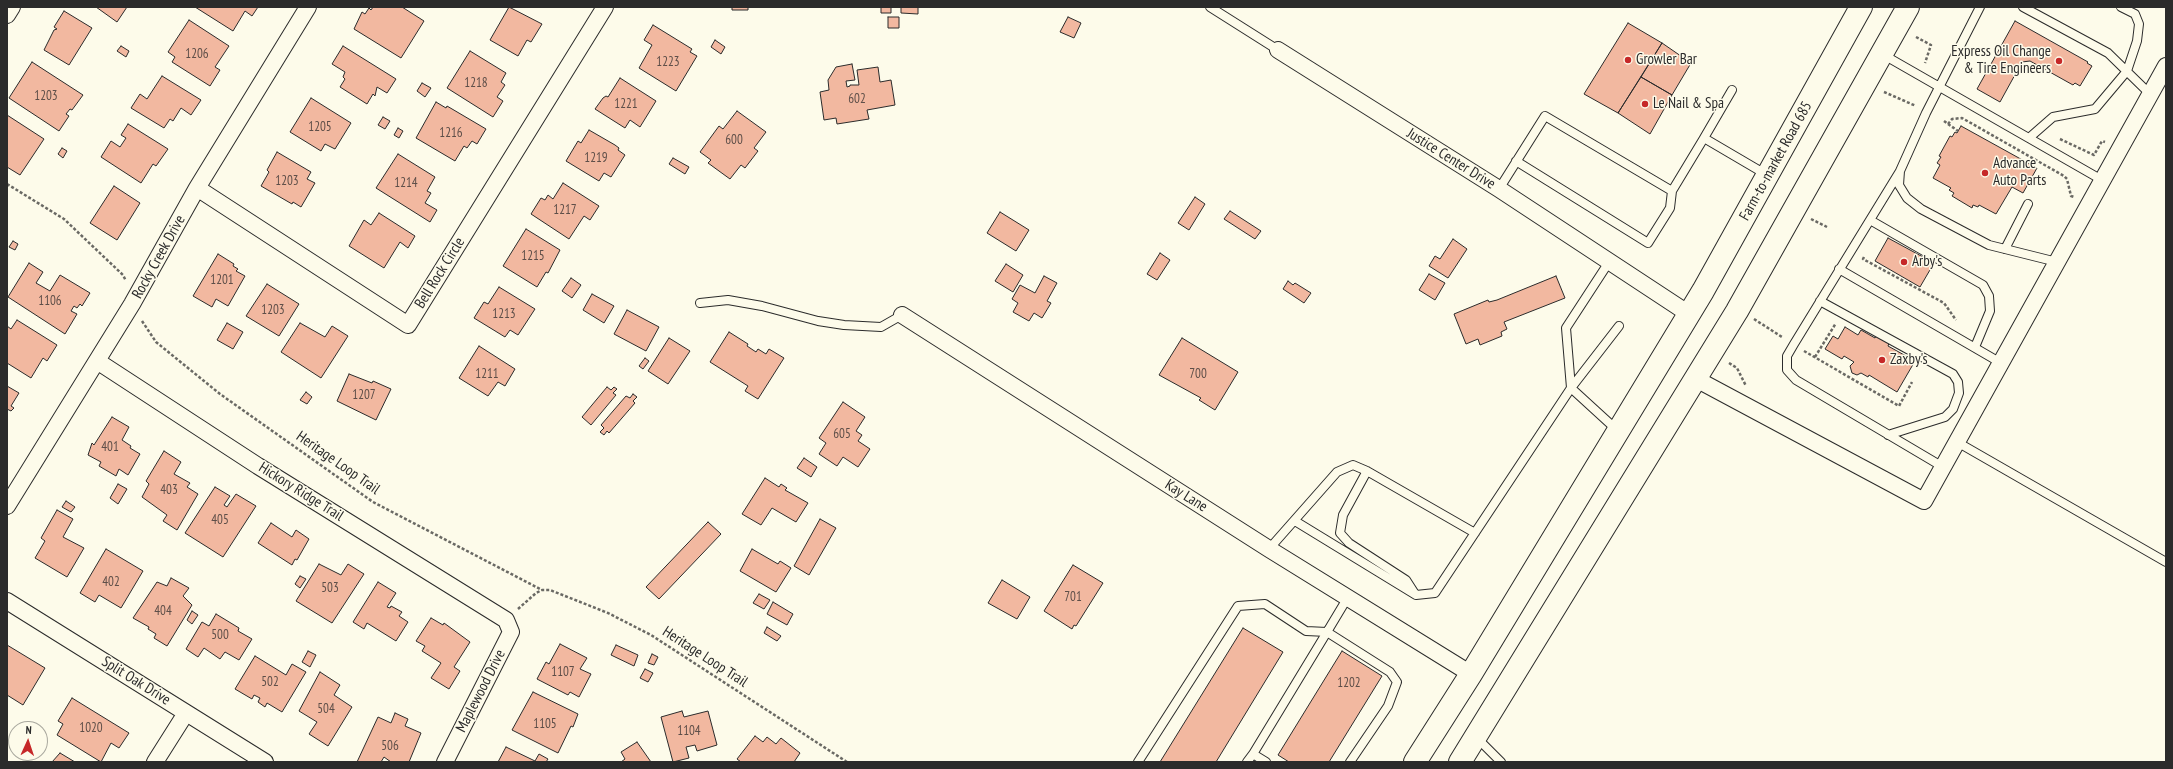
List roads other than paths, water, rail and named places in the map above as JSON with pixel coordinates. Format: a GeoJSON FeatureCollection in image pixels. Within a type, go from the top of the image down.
{"type":"FeatureCollection","features":[{"type":"Feature","properties":{"kind":"main road","name":"Farm-to-market Road 685"},"geometry":{"type":"LineString","coordinates":[[1415,762],[1471,674],[1689,314],[1768,176],[1861,7]]}},
{"type":"Feature","properties":{"kind":"main road"},"geometry":{"type":"LineString","coordinates":[[1460,762],[1738,311],[1908,7]]}},
{"type":"Feature","properties":{"kind":"street"},"geometry":{"type":"LineString","coordinates":[[7,15],[12,7]]}},
{"type":"Feature","properties":{"kind":"street","name":"Rocky Creek Drive"},"geometry":{"type":"LineString","coordinates":[[7,506],[134,301],[197,188],[308,7]]}},
{"type":"Feature","properties":{"kind":"street","name":"Bell Rock Circle"},"geometry":{"type":"LineString","coordinates":[[197,188],[408,325],[605,7]]}},
{"type":"Feature","properties":{"kind":"street","name":"Justice Center Drive"},"geometry":{"type":"LineString","coordinates":[[1278,50],[1499,189],[1689,314]]}},
{"type":"Feature","properties":{"kind":"street"},"geometry":{"type":"LineString","coordinates":[[1696,379],[1924,501],[2166,66]]}},
{"type":"Feature","properties":{"kind":"street","name":"Kay Lane"},"geometry":{"type":"LineString","coordinates":[[902,315],[1269,549],[1471,674]]}},
{"type":"Feature","properties":{"kind":"street","name":"Hickory Ridge Trail"},"geometry":{"type":"LineString","coordinates":[[97,361],[258,466],[506,620]]}},
{"type":"Feature","properties":{"kind":"street","name":"Split Oak Drive"},"geometry":{"type":"LineString","coordinates":[[7,601],[264,762]]}},
{"type":"Feature","properties":{"kind":"street","name":"Maplewood Drive"},"geometry":{"type":"LineString","coordinates":[[445,762],[511,632],[506,620]]}},
{"type":"Feature","properties":{"kind":"street"},"geometry":{"type":"LineString","coordinates":[[155,762],[186,713]]}},
{"type":"Feature","properties":{"kind":"lane","name":"Justice Center Drive"},"geometry":{"type":"LineString","coordinates":[[1210,7],[1278,50]]}},
{"type":"Feature","properties":{"kind":"lane"},"geometry":{"type":"LineString","coordinates":[[1943,467],[1796,380],[1786,370],[1788,356],[1820,300],[1900,172],[1938,87],[1980,7]]}},
{"type":"Feature","properties":{"kind":"lane"},"geometry":{"type":"LineString","coordinates":[[2023,7],[2108,53],[2150,94]]}},
{"type":"Feature","properties":{"kind":"lane"},"geometry":{"type":"LineString","coordinates":[[2029,138],[2053,117],[2095,109],[2127,71],[2140,24],[2134,14],[2121,7]]}},
{"type":"Feature","properties":{"kind":"lane"},"geometry":{"type":"LineString","coordinates":[[1882,54],[2102,180]]}},
{"type":"Feature","properties":{"kind":"lane"},"geometry":{"type":"LineString","coordinates":[[1516,161],[1648,243],[1670,208],[1672,191],[1732,90]]}},
{"type":"Feature","properties":{"kind":"lane"},"geometry":{"type":"LineString","coordinates":[[1499,189],[1546,116],[1672,191]]}},
{"type":"Feature","properties":{"kind":"lane"},"geometry":{"type":"LineString","coordinates":[[1704,138],[1768,176]]}},
{"type":"Feature","properties":{"kind":"lane"},"geometry":{"type":"LineString","coordinates":[[1900,172],[1899,185],[1906,198],[1921,209],[1989,245],[2057,262]]}},
{"type":"Feature","properties":{"kind":"lane"},"geometry":{"type":"LineString","coordinates":[[2005,249],[2028,204]]}},
{"type":"Feature","properties":{"kind":"lane"},"geometry":{"type":"LineString","coordinates":[[1870,220],[1983,285],[1989,296],[1990,311],[1974,347]]}},
{"type":"Feature","properties":{"kind":"lane"},"geometry":{"type":"LineString","coordinates":[[1609,262],[1566,328],[1571,388],[1618,432]]}},
{"type":"Feature","properties":{"kind":"lane"},"geometry":{"type":"LineString","coordinates":[[1840,269],[2001,363]]}},
{"type":"Feature","properties":{"kind":"lane"},"geometry":{"type":"LineString","coordinates":[[700,303],[728,300],[762,306],[818,321],[844,326],[881,327],[902,315]]}},
{"type":"Feature","properties":{"kind":"lane"},"geometry":{"type":"LineString","coordinates":[[1820,300],[1953,374],[1958,382],[1959,393],[1952,409],[1945,417],[1888,435]]}},
{"type":"Feature","properties":{"kind":"lane"},"geometry":{"type":"LineString","coordinates":[[1295,521],[1416,596],[1435,593],[1571,388],[1619,326]]}},
{"type":"Feature","properties":{"kind":"lane"},"geometry":{"type":"LineString","coordinates":[[1957,442],[2127,538],[2166,562]]}},
{"type":"Feature","properties":{"kind":"lane"},"geometry":{"type":"LineString","coordinates":[[1269,549],[1337,472],[1353,465],[1367,471],[1475,533]]}},
{"type":"Feature","properties":{"kind":"lane"},"geometry":{"type":"LineString","coordinates":[[1367,471],[1343,515],[1340,533],[1349,543],[1406,580],[1416,596]]}},
{"type":"Feature","properties":{"kind":"lane"},"geometry":{"type":"LineString","coordinates":[[1247,762],[1348,597]]}},
{"type":"Feature","properties":{"kind":"lane"},"geometry":{"type":"LineString","coordinates":[[1138,762],[1238,606],[1264,604],[1306,631],[1327,632],[1390,672],[1397,682],[1388,706],[1350,762]]}},
{"type":"Feature","properties":{"kind":"lane"},"geometry":{"type":"LineString","coordinates":[[1475,737],[1501,762]]}},
{"type":"Feature","properties":{"kind":"lane"},"geometry":{"type":"LineString","coordinates":[[1253,754],[1266,762]]}},
{"type":"Feature","properties":{"kind":"place","name":"Growler Bar"},"geometry":{"type":"Point","coordinates":[1628,60]}},
{"type":"Feature","properties":{"kind":"place","name":"Express Oil Change & Tire Engineers"},"geometry":{"type":"Point","coordinates":[2059,61]}},
{"type":"Feature","properties":{"kind":"place","name":"Le Nail & Spa"},"geometry":{"type":"Point","coordinates":[1645,104]}},
{"type":"Feature","properties":{"kind":"place","name":"Advance Auto Parts"},"geometry":{"type":"Point","coordinates":[1985,173]}},
{"type":"Feature","properties":{"kind":"place","name":"Arby's"},"geometry":{"type":"Point","coordinates":[1904,262]}},
{"type":"Feature","properties":{"kind":"place","name":"Zaxby's"},"geometry":{"type":"Point","coordinates":[1882,360]}}]}
